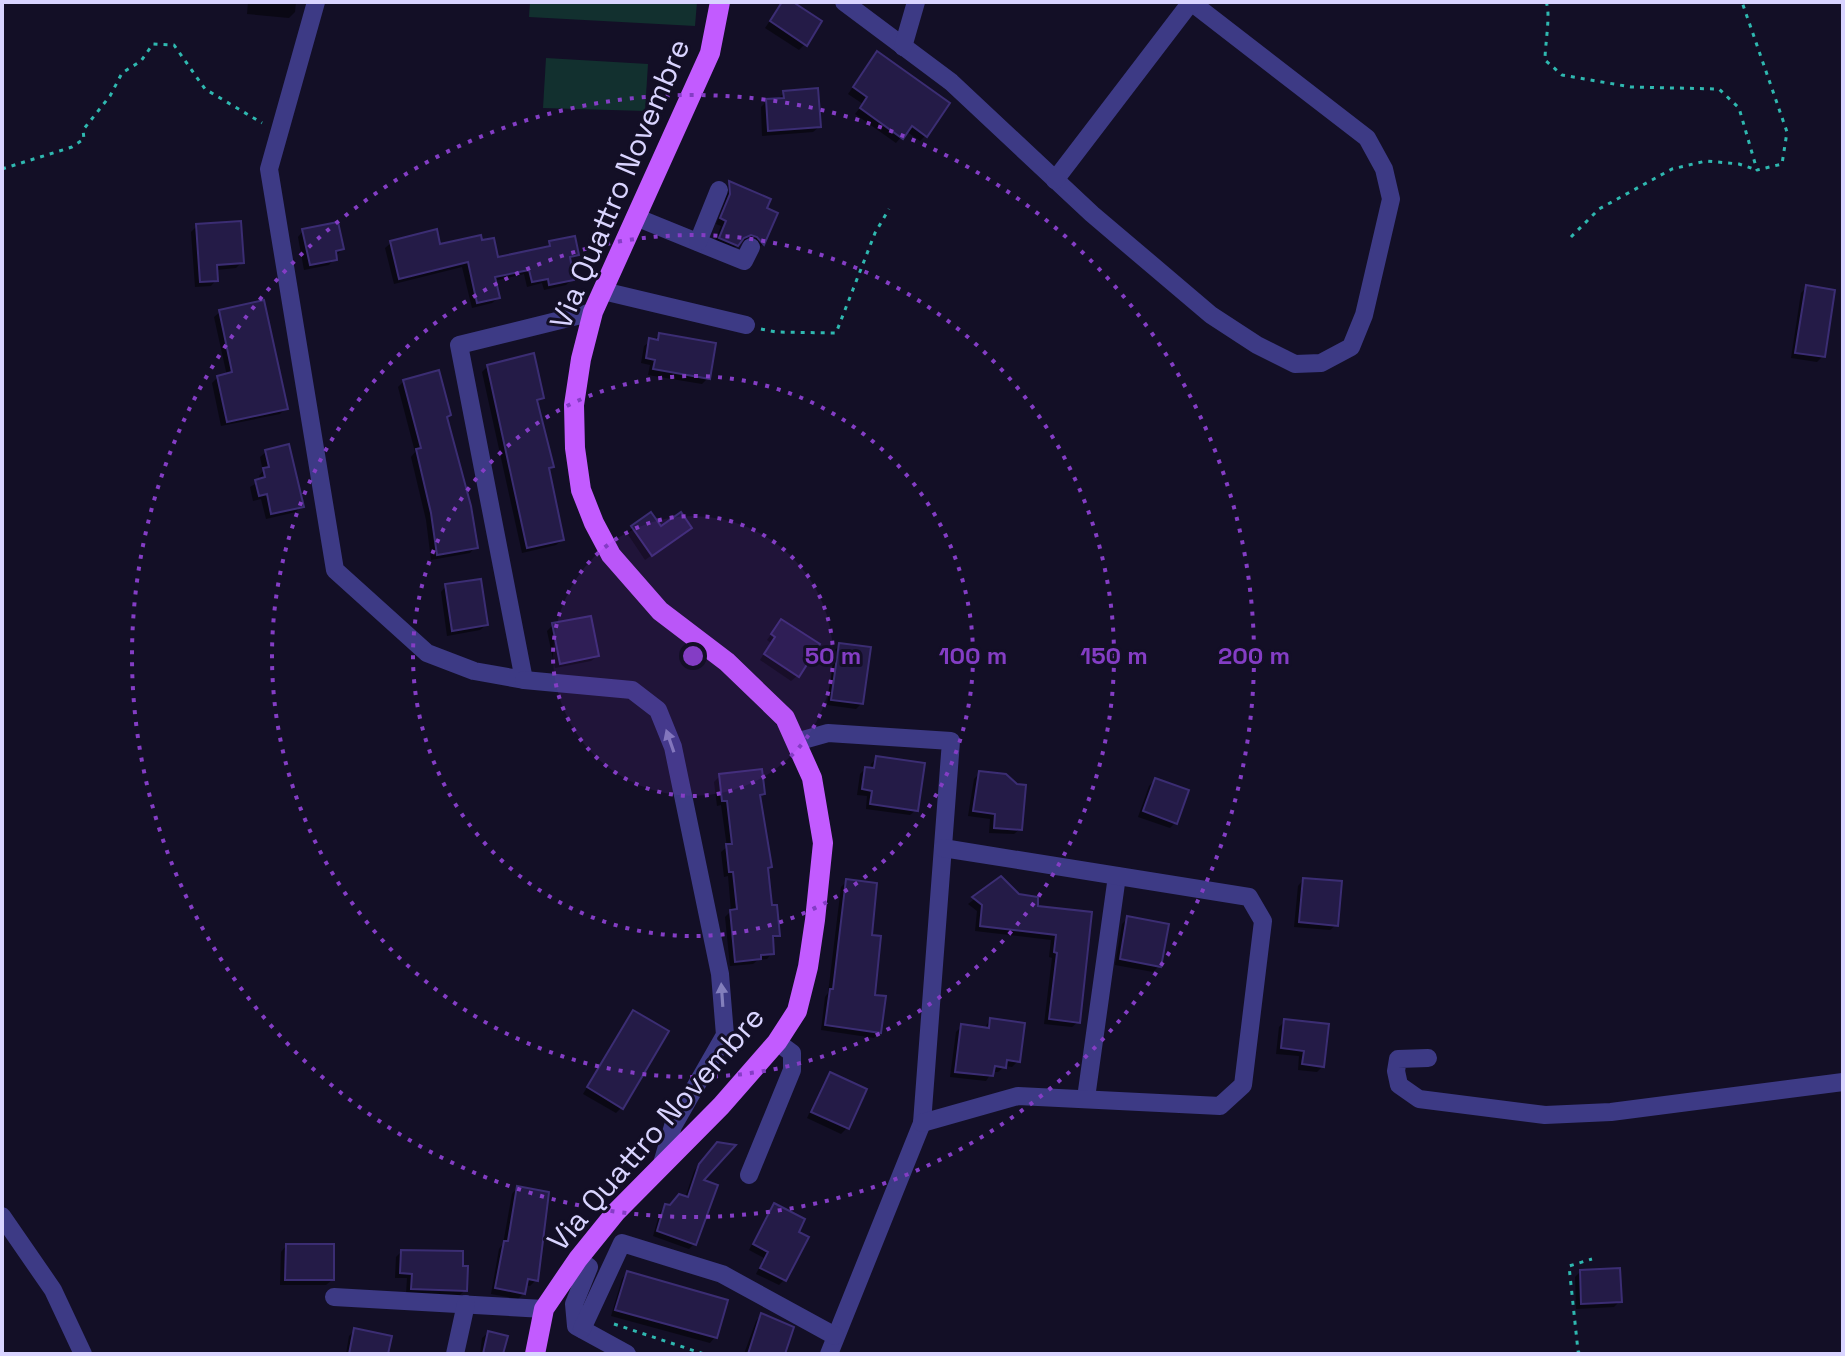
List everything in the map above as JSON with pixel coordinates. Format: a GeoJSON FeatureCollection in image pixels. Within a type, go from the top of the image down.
{"type":"FeatureCollection","features":[{"type":"Feature","properties":{"kind":"main road","name":"Via Quattro Novembre"},"geometry":{"type":"LineString","coordinates":[[535,1354],[544,1309],[578,1259],[616,1212],[751,1075],[777,1042],[797,1011],[808,967],[823,843],[812,778],[796,742],[785,718],[727,662],[660,611],[611,555],[581,490],[575,448],[574,405],[593,312],[710,53],[720,2]]}},
{"type":"Feature","properties":{"kind":"street"},"geometry":{"type":"LineString","coordinates":[[316,2],[269,169],[335,570],[427,653],[474,671],[524,680],[632,690],[658,710],[673,747],[720,974],[725,1035],[673,1126],[660,1170]]}},
{"type":"Feature","properties":{"kind":"street"},"geometry":{"type":"LineString","coordinates":[[844,2],[951,82],[1055,180],[1092,214],[1211,315],[1257,345],[1295,364],[1321,363],[1351,347],[1364,315],[1391,199],[1384,169],[1367,138],[1191,2],[1055,180]]}},
{"type":"Feature","properties":{"kind":"street"},"geometry":{"type":"LineString","coordinates":[[903,47],[916,2]]}},
{"type":"Feature","properties":{"kind":"street"},"geometry":{"type":"LineString","coordinates":[[698,242],[719,190]]}},
{"type":"Feature","properties":{"kind":"street"},"geometry":{"type":"LineString","coordinates":[[638,218],[744,261],[751,247]]}},
{"type":"Feature","properties":{"kind":"street"},"geometry":{"type":"LineString","coordinates":[[603,291],[746,325]]}},
{"type":"Feature","properties":{"kind":"street"},"geometry":{"type":"LineString","coordinates":[[524,680],[459,345],[593,312]]}},
{"type":"Feature","properties":{"kind":"street"},"geometry":{"type":"LineString","coordinates":[[796,742],[828,733],[951,741],[922,1123],[829,1354]]}},
{"type":"Feature","properties":{"kind":"street"},"geometry":{"type":"LineString","coordinates":[[922,1123],[1018,1096],[1220,1106],[1243,1085],[1263,921],[1249,897],[943,848]]}},
{"type":"Feature","properties":{"kind":"street"},"geometry":{"type":"LineString","coordinates":[[1086,1098],[1117,876]]}},
{"type":"Feature","properties":{"kind":"street"},"geometry":{"type":"LineString","coordinates":[[749,1175],[792,1070],[792,1053],[777,1042]]}},
{"type":"Feature","properties":{"kind":"street"},"geometry":{"type":"LineString","coordinates":[[1428,1058],[1398,1059],[1396,1071],[1399,1085],[1419,1099],[1545,1115],[1611,1112],[1843,1082]]}},
{"type":"Feature","properties":{"kind":"street"},"geometry":{"type":"LineString","coordinates":[[2,1216],[53,1290],[83,1354]]}},
{"type":"Feature","properties":{"kind":"street"},"geometry":{"type":"LineString","coordinates":[[582,1329],[622,1243],[722,1274],[835,1336]]}},
{"type":"Feature","properties":{"kind":"street"},"geometry":{"type":"LineString","coordinates":[[578,1259],[589,1267],[574,1304],[576,1326],[627,1354]]}},
{"type":"Feature","properties":{"kind":"street"},"geometry":{"type":"LineString","coordinates":[[334,1297],[544,1309]]}},
{"type":"Feature","properties":{"kind":"street"},"geometry":{"type":"LineString","coordinates":[[455,1354],[466,1304]]}},
{"type":"Feature","properties":{"kind":"path"},"geometry":{"type":"LineString","coordinates":[[1546,2],[1549,11],[1544,36],[1545,60],[1562,75],[1631,87],[1719,89],[1739,108],[1757,170]]}},
{"type":"Feature","properties":{"kind":"path"},"geometry":{"type":"LineString","coordinates":[[1571,237],[1599,209],[1672,169],[1706,161],[1739,164],[1757,170],[1782,164],[1787,132],[1742,2]]}},
{"type":"Feature","properties":{"kind":"path"},"geometry":{"type":"LineString","coordinates":[[2,169],[72,147],[84,139],[83,130],[110,96],[122,73],[141,61],[153,44],[174,45],[205,89],[279,133]]}},
{"type":"Feature","properties":{"kind":"path"},"geometry":{"type":"LineString","coordinates":[[746,325],[776,332],[836,333],[875,233],[889,209]]}},
{"type":"Feature","properties":{"kind":"path"},"geometry":{"type":"LineString","coordinates":[[1580,1354],[1569,1266],[1592,1259]]}},
{"type":"Feature","properties":{"kind":"path"},"geometry":{"type":"LineString","coordinates":[[609,1323],[704,1354]]}},
{"type":"Feature","properties":{"kind":"green space"},"geometry":{"type":"Polygon","coordinates":[[[530,2],[697,2],[695,26],[529,17],[530,2]]]}},
{"type":"Feature","properties":{"kind":"green space"},"geometry":{"type":"Polygon","coordinates":[[[546,58],[648,64],[645,111],[543,108],[546,58]]]}},
{"type":"Feature","properties":{"kind":"building"},"geometry":{"type":"Polygon","coordinates":[[[782,2],[793,2],[822,21],[807,46],[770,21],[782,2]]]}},
{"type":"Feature","properties":{"kind":"building"},"geometry":{"type":"Polygon","coordinates":[[[877,51],[950,103],[927,137],[912,126],[903,139],[860,108],[867,97],[853,87],[877,51]]]}},
{"type":"Feature","properties":{"kind":"building"},"geometry":{"type":"Polygon","coordinates":[[[818,88],[821,127],[768,131],[766,99],[784,98],[783,91],[818,88]]]}},
{"type":"Feature","properties":{"kind":"building"},"geometry":{"type":"Polygon","coordinates":[[[729,181],[771,199],[767,208],[778,213],[764,245],[751,235],[738,246],[719,238],[726,221],[720,218],[730,194],[729,181]]]}},
{"type":"Feature","properties":{"kind":"building"},"geometry":{"type":"Polygon","coordinates":[[[241,221],[244,263],[217,265],[218,281],[200,282],[196,224],[241,221]]]}},
{"type":"Feature","properties":{"kind":"building"},"geometry":{"type":"Polygon","coordinates":[[[338,222],[344,249],[336,251],[337,260],[310,265],[302,229],[338,222]]]}},
{"type":"Feature","properties":{"kind":"building"},"geometry":{"type":"Polygon","coordinates":[[[437,229],[440,244],[481,235],[482,240],[494,238],[498,257],[550,246],[549,241],[575,236],[579,255],[570,257],[574,280],[549,285],[548,279],[532,282],[529,270],[495,277],[500,298],[477,303],[468,262],[399,279],[390,241],[437,229]]]}},
{"type":"Feature","properties":{"kind":"building"},"geometry":{"type":"Polygon","coordinates":[[[1806,285],[1835,290],[1825,357],[1795,353],[1806,285]]]}},
{"type":"Feature","properties":{"kind":"building"},"geometry":{"type":"Polygon","coordinates":[[[264,300],[288,409],[227,422],[217,376],[232,372],[219,310],[264,300]]]}},
{"type":"Feature","properties":{"kind":"building"},"geometry":{"type":"Polygon","coordinates":[[[659,333],[716,343],[710,379],[653,369],[655,360],[646,358],[649,338],[658,340],[659,333]]]}},
{"type":"Feature","properties":{"kind":"building"},"geometry":{"type":"Polygon","coordinates":[[[534,353],[544,398],[537,400],[554,467],[549,468],[564,540],[527,548],[487,365],[534,353]]]}},
{"type":"Feature","properties":{"kind":"building"},"geometry":{"type":"Polygon","coordinates":[[[439,370],[478,548],[437,555],[416,449],[421,448],[403,380],[439,370]]]}},
{"type":"Feature","properties":{"kind":"building"},"geometry":{"type":"Polygon","coordinates":[[[289,444],[304,507],[271,514],[267,494],[259,496],[255,480],[265,477],[263,468],[269,467],[265,450],[289,444]]]}},
{"type":"Feature","properties":{"kind":"building"},"geometry":{"type":"Polygon","coordinates":[[[651,512],[661,526],[681,512],[692,528],[652,556],[631,526],[651,512]]]}},
{"type":"Feature","properties":{"kind":"building"},"geometry":{"type":"Polygon","coordinates":[[[481,579],[488,625],[452,631],[445,584],[481,579]]]}},
{"type":"Feature","properties":{"kind":"building"},"geometry":{"type":"Polygon","coordinates":[[[591,616],[599,656],[560,664],[552,623],[591,616]]]}},
{"type":"Feature","properties":{"kind":"building"},"geometry":{"type":"Polygon","coordinates":[[[781,619],[820,644],[799,677],[764,654],[775,637],[771,634],[781,619]]]}},
{"type":"Feature","properties":{"kind":"building"},"geometry":{"type":"Polygon","coordinates":[[[839,643],[871,647],[863,704],[831,700],[839,643]]]}},
{"type":"Feature","properties":{"kind":"building"},"geometry":{"type":"Polygon","coordinates":[[[876,756],[925,763],[918,811],[870,804],[872,791],[862,789],[865,767],[874,768],[876,756]]]}},
{"type":"Feature","properties":{"kind":"building"},"geometry":{"type":"Polygon","coordinates":[[[762,769],[765,794],[760,795],[772,867],[768,868],[772,905],[777,905],[780,936],[773,936],[774,954],[735,962],[730,910],[737,909],[726,844],[732,844],[727,801],[722,801],[719,774],[762,769]]]}},
{"type":"Feature","properties":{"kind":"building"},"geometry":{"type":"Polygon","coordinates":[[[979,771],[1006,774],[1017,784],[1026,785],[1022,830],[994,828],[995,814],[973,811],[979,771]]]}},
{"type":"Feature","properties":{"kind":"building"},"geometry":{"type":"Polygon","coordinates":[[[1155,778],[1189,790],[1177,824],[1143,811],[1155,778]]]}},
{"type":"Feature","properties":{"kind":"building"},"geometry":{"type":"Polygon","coordinates":[[[1001,876],[1019,894],[1038,897],[1038,906],[1092,912],[1080,1023],[1049,1019],[1057,953],[1054,952],[1056,935],[980,926],[982,905],[972,897],[1001,876]]]}},
{"type":"Feature","properties":{"kind":"building"},"geometry":{"type":"Polygon","coordinates":[[[1303,878],[1342,881],[1338,926],[1299,922],[1303,878]]]}},
{"type":"Feature","properties":{"kind":"building"},"geometry":{"type":"Polygon","coordinates":[[[846,879],[877,883],[872,935],[881,936],[875,995],[886,996],[881,1033],[825,1025],[830,989],[833,989],[846,879]]]}},
{"type":"Feature","properties":{"kind":"building"},"geometry":{"type":"Polygon","coordinates":[[[1127,916],[1169,924],[1161,967],[1120,959],[1127,916]]]}},
{"type":"Feature","properties":{"kind":"building"},"geometry":{"type":"Polygon","coordinates":[[[633,1010],[669,1031],[623,1109],[587,1087],[633,1010]]]}},
{"type":"Feature","properties":{"kind":"building"},"geometry":{"type":"Polygon","coordinates":[[[990,1018],[1025,1023],[1020,1062],[1007,1060],[1006,1068],[995,1066],[993,1076],[955,1072],[961,1024],[989,1028],[990,1018]]]}},
{"type":"Feature","properties":{"kind":"building"},"geometry":{"type":"Polygon","coordinates":[[[1284,1019],[1329,1024],[1324,1067],[1302,1064],[1304,1051],[1281,1048],[1284,1019]]]}},
{"type":"Feature","properties":{"kind":"building"},"geometry":{"type":"Polygon","coordinates":[[[830,1072],[867,1089],[849,1129],[811,1112],[830,1072]]]}},
{"type":"Feature","properties":{"kind":"building"},"geometry":{"type":"Polygon","coordinates":[[[717,1142],[736,1145],[704,1180],[718,1185],[696,1245],[657,1231],[665,1204],[670,1205],[679,1194],[688,1197],[699,1164],[717,1142]]]}},
{"type":"Feature","properties":{"kind":"building"},"geometry":{"type":"Polygon","coordinates":[[[517,1186],[549,1192],[538,1281],[528,1279],[525,1294],[495,1288],[504,1241],[508,1241],[517,1186]]]}},
{"type":"Feature","properties":{"kind":"building"},"geometry":{"type":"Polygon","coordinates":[[[774,1203],[805,1219],[799,1232],[809,1237],[786,1281],[760,1268],[768,1252],[753,1244],[774,1203]]]}},
{"type":"Feature","properties":{"kind":"building"},"geometry":{"type":"Polygon","coordinates":[[[286,1244],[334,1244],[334,1280],[285,1280],[286,1244]]]}},
{"type":"Feature","properties":{"kind":"building"},"geometry":{"type":"Polygon","coordinates":[[[401,1250],[463,1251],[463,1266],[468,1266],[467,1291],[411,1289],[412,1274],[400,1273],[401,1250]]]}},
{"type":"Feature","properties":{"kind":"building"},"geometry":{"type":"Polygon","coordinates":[[[1620,1268],[1622,1302],[1581,1304],[1580,1270],[1620,1268]]]}},
{"type":"Feature","properties":{"kind":"building"},"geometry":{"type":"Polygon","coordinates":[[[627,1271],[728,1300],[717,1338],[615,1310],[627,1271]]]}},
{"type":"Feature","properties":{"kind":"building"},"geometry":{"type":"Polygon","coordinates":[[[761,1313],[794,1327],[785,1354],[748,1354],[761,1313]]]}},
{"type":"Feature","properties":{"kind":"building"},"geometry":{"type":"Polygon","coordinates":[[[354,1328],[392,1336],[388,1354],[349,1354],[354,1328]]]}},
{"type":"Feature","properties":{"kind":"building"},"geometry":{"type":"Polygon","coordinates":[[[488,1331],[508,1336],[503,1354],[483,1354],[488,1331]]]}}]}
